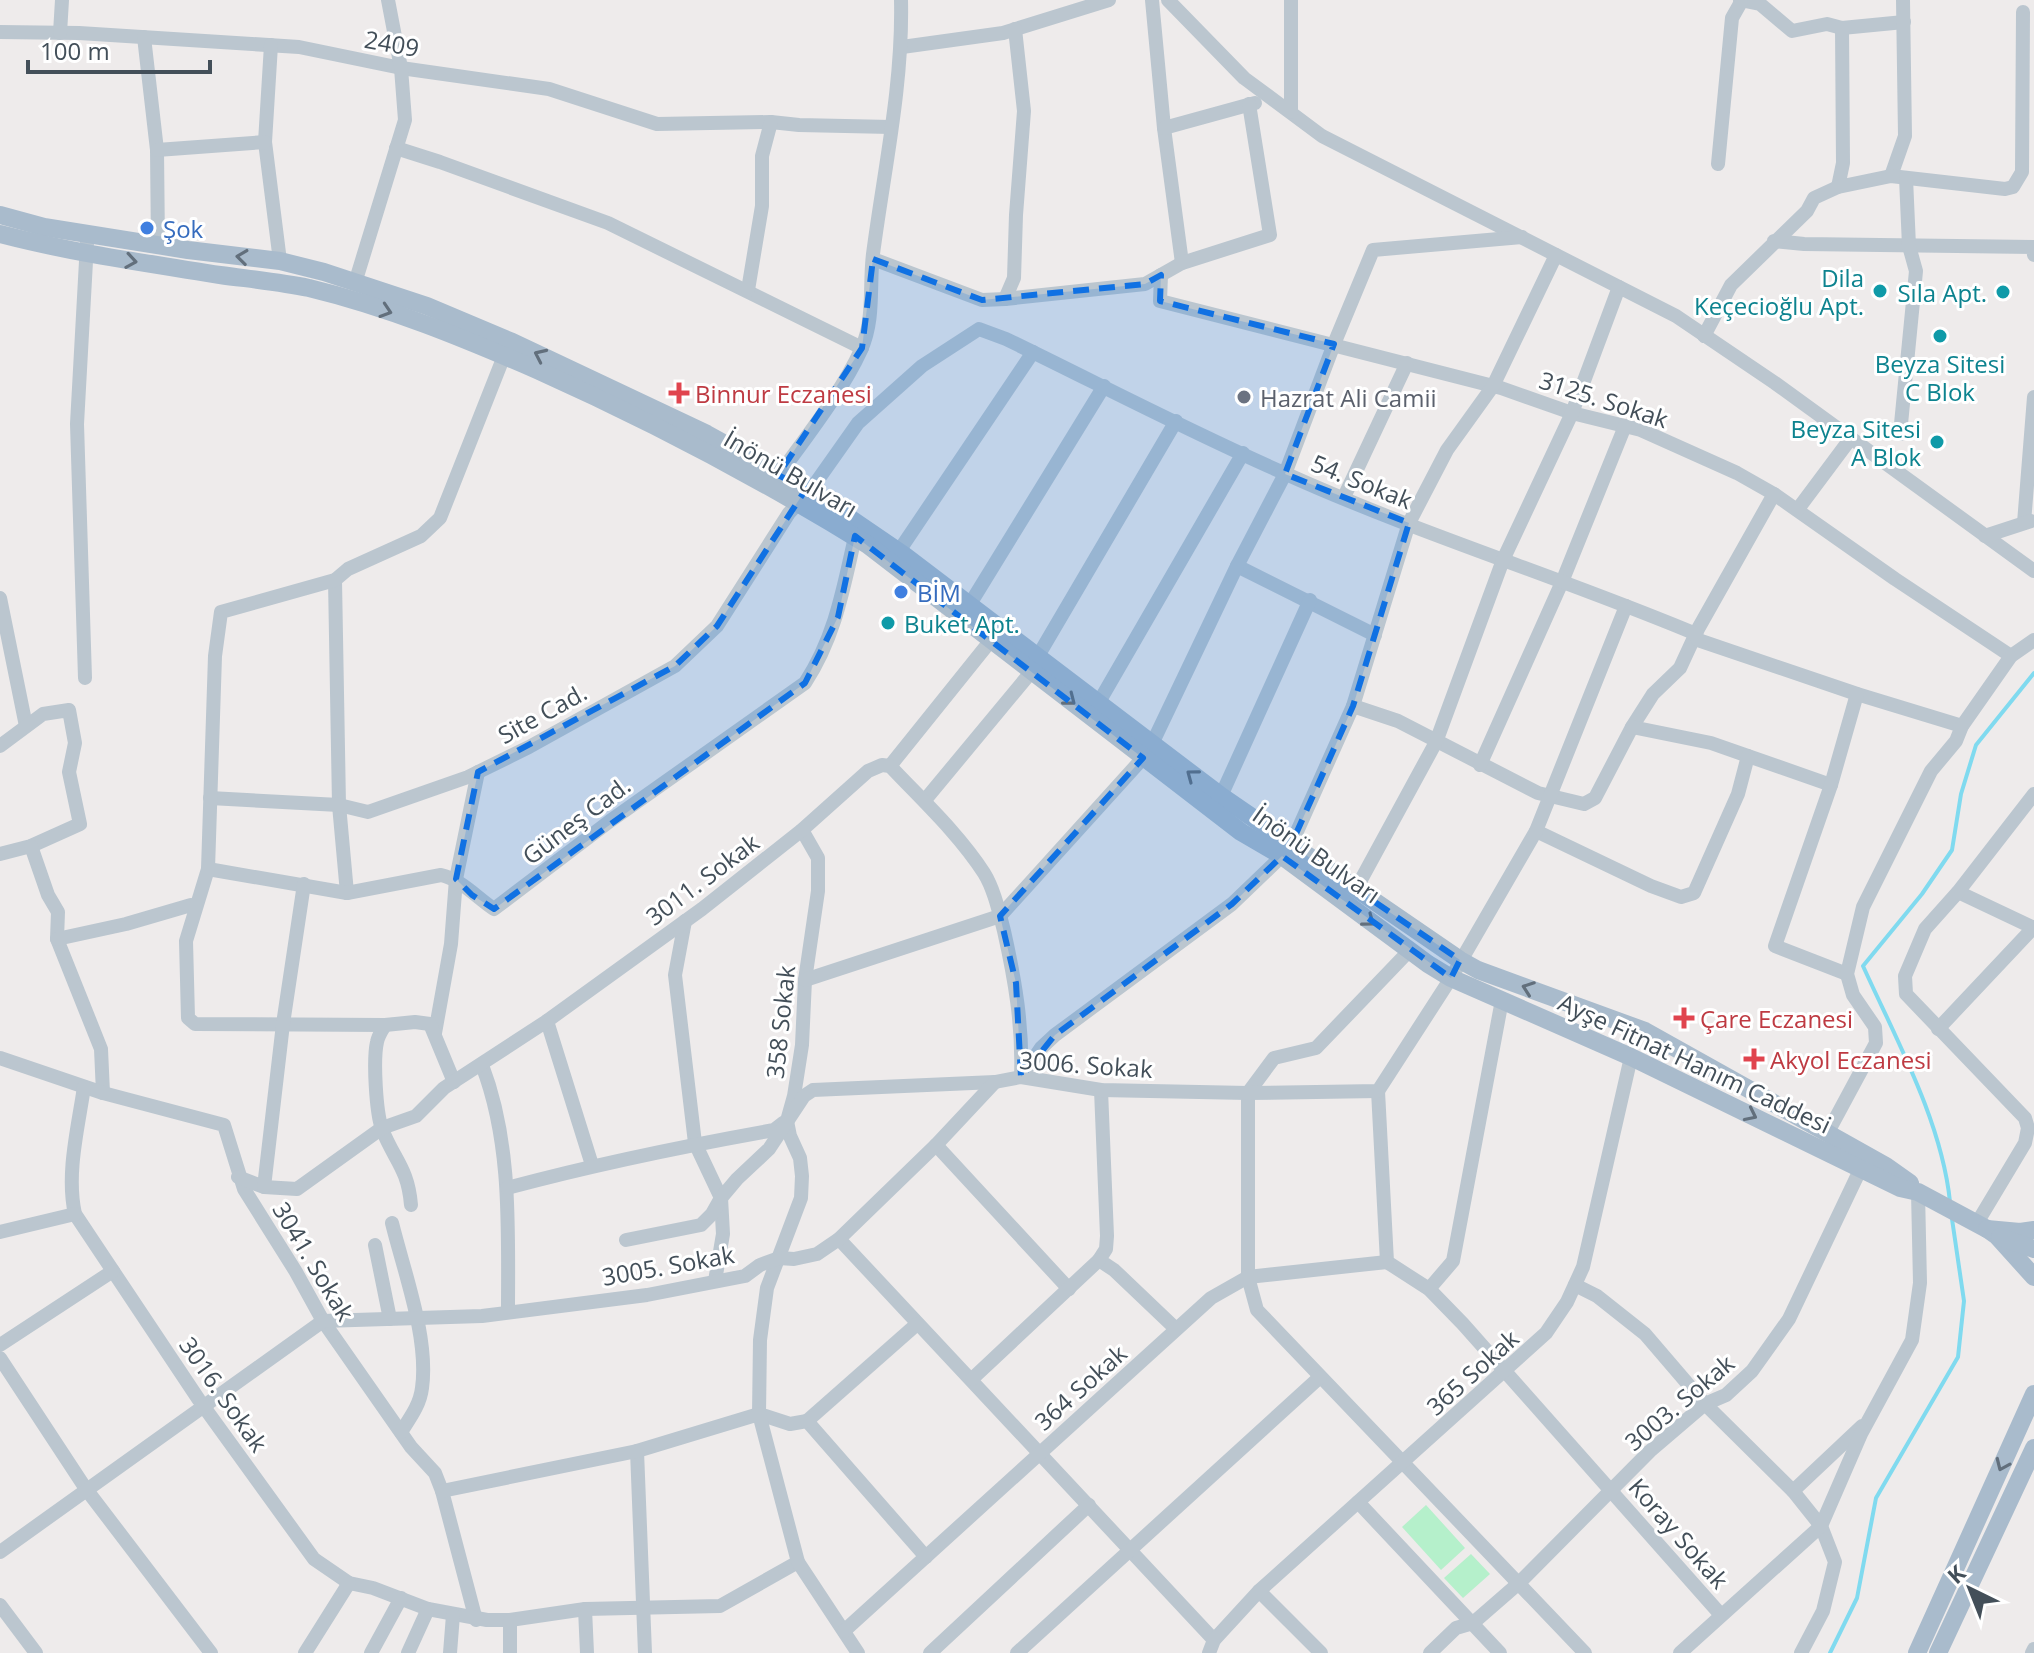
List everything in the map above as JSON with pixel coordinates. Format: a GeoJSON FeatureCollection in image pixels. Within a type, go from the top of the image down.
{"type":"FeatureCollection","features":[{"type":"Feature","properties":{"kind":"main road","name":"İnönü Bulvarı"},"geometry":{"type":"LineString","coordinates":[[0,215],[44,227],[158,246],[280,261],[427,306],[518,344],[707,434],[774,481]]}},
{"type":"Feature","properties":{"kind":"main road","name":"İnönü Bulvarı"},"geometry":{"type":"LineString","coordinates":[[0,234],[85,254],[308,288],[437,328],[615,404],[804,496],[992,639],[1035,663],[1148,751],[1241,832],[1286,850],[1410,950],[1451,978]]}},
{"type":"Feature","properties":{"kind":"main road","name":"Ayşe Fitnat Hanım Caddesi"},"geometry":{"type":"LineString","coordinates":[[804,496],[899,551],[970,604],[1035,663],[1099,702],[1148,751],[1221,796],[1286,850],[1356,889],[1460,960],[1478,970],[1645,1031],[1886,1166],[1918,1192]]}},
{"type":"Feature","properties":{"kind":"main road","name":"Ayşe Fitnat Hanım Caddesi"},"geometry":{"type":"LineString","coordinates":[[1451,978],[1636,1059],[1900,1188],[1918,1192],[1987,1229],[2034,1249]]}},
{"type":"Feature","properties":{"kind":"main road"},"geometry":{"type":"LineString","coordinates":[[1636,1059],[1631,1046],[1645,1031]]}},
{"type":"Feature","properties":{"kind":"main road","name":"Ayşe Fitnat Hanım Caddesi"},"geometry":{"type":"LineString","coordinates":[[1987,1229],[2034,1277]]}},
{"type":"Feature","properties":{"kind":"main road"},"geometry":{"type":"LineString","coordinates":[[1987,1229],[2034,1230]]}},
{"type":"Feature","properties":{"kind":"main road"},"geometry":{"type":"LineString","coordinates":[[1917,1653],[2034,1394]]}},
{"type":"Feature","properties":{"kind":"main road"},"geometry":{"type":"LineString","coordinates":[[1938,1653],[2034,1448]]}},
{"type":"Feature","properties":{"kind":"street"},"geometry":{"type":"LineString","coordinates":[[60,33],[62,0]]}},
{"type":"Feature","properties":{"kind":"street"},"geometry":{"type":"LineString","coordinates":[[355,283],[405,120],[401,68],[388,0]]}},
{"type":"Feature","properties":{"kind":"street"},"geometry":{"type":"LineString","coordinates":[[774,481],[847,375],[862,348],[871,314],[873,259],[902,47],[901,0]]}},
{"type":"Feature","properties":{"kind":"street"},"geometry":{"type":"LineString","coordinates":[[902,47],[1015,29],[1109,0]]}},
{"type":"Feature","properties":{"kind":"street"},"geometry":{"type":"LineString","coordinates":[[1152,0],[1164,128],[1182,263]]}},
{"type":"Feature","properties":{"kind":"street"},"geometry":{"type":"LineString","coordinates":[[1168,0],[1244,78],[1322,136],[1676,316],[2034,571]]}},
{"type":"Feature","properties":{"kind":"street"},"geometry":{"type":"LineString","coordinates":[[1291,0],[1291,112]]}},
{"type":"Feature","properties":{"kind":"street"},"geometry":{"type":"LineString","coordinates":[[1900,434],[1916,271],[1898,177],[1905,136],[1903,0]]}},
{"type":"Feature","properties":{"kind":"street"},"geometry":{"type":"LineString","coordinates":[[1718,164],[1732,18],[1740,1],[1760,4],[1792,31],[1827,24],[1842,28],[1904,22]]}},
{"type":"Feature","properties":{"kind":"street"},"geometry":{"type":"LineString","coordinates":[[1704,336],[1731,285],[1807,211],[1814,198],[1838,187],[1898,177],[2005,189],[2013,187],[2022,172],[2023,12]]}},
{"type":"Feature","properties":{"kind":"street"},"geometry":{"type":"LineString","coordinates":[[1838,187],[1843,163],[1842,28]]}},
{"type":"Feature","properties":{"kind":"street"},"geometry":{"type":"LineString","coordinates":[[1005,299],[1014,278],[1024,111],[1015,29]]}},
{"type":"Feature","properties":{"kind":"street","name":"2409"},"geometry":{"type":"LineString","coordinates":[[0,32],[299,47],[401,68],[549,89],[657,124],[771,122],[891,127]]}},
{"type":"Feature","properties":{"kind":"street"},"geometry":{"type":"LineString","coordinates":[[144,37],[157,150],[158,246]]}},
{"type":"Feature","properties":{"kind":"street"},"geometry":{"type":"LineString","coordinates":[[271,45],[265,142],[280,261]]}},
{"type":"Feature","properties":{"kind":"street"},"geometry":{"type":"LineString","coordinates":[[1164,128],[1271,98]]}},
{"type":"Feature","properties":{"kind":"street"},"geometry":{"type":"LineString","coordinates":[[873,259],[982,300],[1005,299],[1145,284],[1182,263],[1270,235],[1249,104]]}},
{"type":"Feature","properties":{"kind":"street"},"geometry":{"type":"LineString","coordinates":[[748,290],[762,206],[762,156],[771,122]]}},
{"type":"Feature","properties":{"kind":"street"},"geometry":{"type":"LineString","coordinates":[[157,150],[265,142]]}},
{"type":"Feature","properties":{"kind":"street"},"geometry":{"type":"LineString","coordinates":[[396,148],[608,223],[862,348]]}},
{"type":"Feature","properties":{"kind":"street"},"geometry":{"type":"LineString","coordinates":[[85,678],[77,424],[85,254],[89,234]]}},
{"type":"Feature","properties":{"kind":"street"},"geometry":{"type":"LineString","coordinates":[[805,980],[1000,916],[1148,751],[1285,474],[1373,250],[1522,237]]}},
{"type":"Feature","properties":{"kind":"street"},"geometry":{"type":"LineString","coordinates":[[1774,241],[2033,247],[2034,255]]}},
{"type":"Feature","properties":{"kind":"street"},"geometry":{"type":"LineString","coordinates":[[1021,1077],[1041,1048],[1055,1035],[1232,904],[1286,850],[1353,706],[1409,523],[1447,450],[1493,386],[1556,255]]}},
{"type":"Feature","properties":{"kind":"street","name":"3125. Sokak"},"geometry":{"type":"LineString","coordinates":[[1161,275],[1160,301],[1493,386],[1572,413],[1641,430],[1680,447],[1798,509],[1895,579],[2011,656]]}},
{"type":"Feature","properties":{"kind":"street"},"geometry":{"type":"LineString","coordinates":[[1356,889],[1436,742],[1503,560],[1572,413],[1619,287]]}},
{"type":"Feature","properties":{"kind":"street"},"geometry":{"type":"LineString","coordinates":[[804,496],[858,423],[922,366],[979,329],[982,300]]}},
{"type":"Feature","properties":{"kind":"street","name":"54. Sokak"},"geometry":{"type":"LineString","coordinates":[[979,329],[1285,474],[1696,634],[1698,640],[1962,726]]}},
{"type":"Feature","properties":{"kind":"street"},"geometry":{"type":"LineString","coordinates":[[899,551],[1033,352]]}},
{"type":"Feature","properties":{"kind":"street"},"geometry":{"type":"LineString","coordinates":[[454,1082],[430,1024],[195,1024],[188,1018],[186,941],[208,869],[215,656],[221,612],[335,580],[348,569],[421,536],[440,518],[504,356]]}},
{"type":"Feature","properties":{"kind":"street"},"geometry":{"type":"LineString","coordinates":[[1344,497],[1407,363]]}},
{"type":"Feature","properties":{"kind":"street"},"geometry":{"type":"LineString","coordinates":[[970,604],[1104,386]]}},
{"type":"Feature","properties":{"kind":"street"},"geometry":{"type":"LineString","coordinates":[[1985,536],[2029,521],[2034,397]]}},
{"type":"Feature","properties":{"kind":"street"},"geometry":{"type":"LineString","coordinates":[[925,800],[1035,663],[1176,421]]}},
{"type":"Feature","properties":{"kind":"street"},"geometry":{"type":"LineString","coordinates":[[1480,765],[1562,582],[1625,426]]}},
{"type":"Feature","properties":{"kind":"street"},"geometry":{"type":"LineString","coordinates":[[1798,509],[1851,438]]}},
{"type":"Feature","properties":{"kind":"street"},"geometry":{"type":"LineString","coordinates":[[1099,702],[1243,453]]}},
{"type":"Feature","properties":{"kind":"street"},"geometry":{"type":"LineString","coordinates":[[1353,706],[1398,721],[1538,793],[1584,804],[1595,798],[1653,694],[1680,668],[1774,494]]}},
{"type":"Feature","properties":{"kind":"street","name":"Site Cad."},"geometry":{"type":"LineString","coordinates":[[210,798],[339,805],[368,812],[478,772],[529,747],[675,666],[717,626],[804,496]]}},
{"type":"Feature","properties":{"kind":"street","name":"Güneş Cad."},"geometry":{"type":"LineString","coordinates":[[456,879],[472,895],[494,909],[805,683],[819,662],[838,617],[855,537]]}},
{"type":"Feature","properties":{"kind":"street"},"geometry":{"type":"LineString","coordinates":[[1237,566],[1375,635]]}},
{"type":"Feature","properties":{"kind":"street"},"geometry":{"type":"LineString","coordinates":[[335,580],[339,805],[347,893]]}},
{"type":"Feature","properties":{"kind":"street"},"geometry":{"type":"LineString","coordinates":[[0,598],[26,726]]}},
{"type":"Feature","properties":{"kind":"street"},"geometry":{"type":"LineString","coordinates":[[1221,796],[1310,600]]}},
{"type":"Feature","properties":{"kind":"street"},"geometry":{"type":"LineString","coordinates":[[1387,1262],[1378,1091],[1451,978],[1536,831],[1626,606]]}},
{"type":"Feature","properties":{"kind":"street"},"geometry":{"type":"LineString","coordinates":[[992,639],[890,766],[925,800],[985,874],[1000,916],[1016,983],[1022,1043],[1021,1077]]}},
{"type":"Feature","properties":{"kind":"street"},"geometry":{"type":"LineString","coordinates":[[1827,1134],[1876,1043],[1875,1027],[1853,995],[1847,974],[1863,907],[1919,791],[1956,741],[1962,726],[2011,656],[2034,640]]}},
{"type":"Feature","properties":{"kind":"street"},"geometry":{"type":"LineString","coordinates":[[1847,974],[1775,946],[1831,785],[1857,694]]}},
{"type":"Feature","properties":{"kind":"street"},"geometry":{"type":"LineString","coordinates":[[0,746],[43,714],[69,710],[75,743],[69,772],[80,824],[31,846],[0,854]]}},
{"type":"Feature","properties":{"kind":"street"},"geometry":{"type":"LineString","coordinates":[[1632,727],[1711,743],[1831,785]]}},
{"type":"Feature","properties":{"kind":"street"},"geometry":{"type":"LineString","coordinates":[[1536,831],[1651,886],[1681,897],[1694,893],[1738,794],[1748,756]]}},
{"type":"Feature","properties":{"kind":"street","name":"3011. Sokak"},"geometry":{"type":"LineString","coordinates":[[238,1177],[264,1187],[297,1189],[382,1128],[416,1116],[444,1088],[547,1021],[685,921],[802,830],[868,771],[882,765],[890,766]]}},
{"type":"Feature","properties":{"kind":"street"},"geometry":{"type":"LineString","coordinates":[[435,1033],[451,944],[456,879],[478,772]]}},
{"type":"Feature","properties":{"kind":"street"},"geometry":{"type":"LineString","coordinates":[[1987,1229],[2025,1143],[2028,1128],[2025,1118],[1906,994],[1905,976],[1925,929],[1958,892],[2034,794]]}},
{"type":"Feature","properties":{"kind":"street","name":"358 Sokak"},"geometry":{"type":"LineString","coordinates":[[787,1121],[802,1045],[805,980],[818,891],[818,858],[802,830]]}},
{"type":"Feature","properties":{"kind":"street"},"geometry":{"type":"LineString","coordinates":[[31,846],[48,895],[58,912],[57,939],[101,1049],[103,1093]]}},
{"type":"Feature","properties":{"kind":"street"},"geometry":{"type":"LineString","coordinates":[[208,869],[347,893],[441,875],[456,879]]}},
{"type":"Feature","properties":{"kind":"street"},"geometry":{"type":"LineString","coordinates":[[264,1187],[283,1024],[304,884]]}},
{"type":"Feature","properties":{"kind":"street"},"geometry":{"type":"LineString","coordinates":[[1938,1029],[2034,927],[1958,892]]}},
{"type":"Feature","properties":{"kind":"street"},"geometry":{"type":"LineString","coordinates":[[57,939],[196,906]]}},
{"type":"Feature","properties":{"kind":"street"},"geometry":{"type":"LineString","coordinates":[[685,921],[675,975],[695,1143],[721,1198],[723,1234],[715,1281]]}},
{"type":"Feature","properties":{"kind":"street"},"geometry":{"type":"LineString","coordinates":[[1410,950],[1316,1048],[1274,1058],[1248,1093],[1248,1277],[1257,1310],[1585,1653]]}},
{"type":"Feature","properties":{"kind":"street"},"geometry":{"type":"LineString","coordinates":[[1429,1289],[1453,1261],[1502,1000]]}},
{"type":"Feature","properties":{"kind":"street"},"geometry":{"type":"LineString","coordinates":[[547,1021],[592,1165]]}},
{"type":"Feature","properties":{"kind":"street"},"geometry":{"type":"LineString","coordinates":[[385,1025],[377,1041],[376,1062],[382,1128],[402,1165],[411,1205]]}},
{"type":"Feature","properties":{"kind":"street","name":"3041. Sokak"},"geometry":{"type":"LineString","coordinates":[[0,1058],[103,1093],[224,1125],[238,1177],[323,1321],[401,1432],[435,1473],[476,1620]]}},
{"type":"Feature","properties":{"kind":"street","name":"365 Sokak"},"geometry":{"type":"LineString","coordinates":[[1211,1647],[1259,1591],[1546,1333],[1567,1302],[1583,1267],[1636,1059]]}},
{"type":"Feature","properties":{"kind":"street"},"geometry":{"type":"LineString","coordinates":[[482,1065],[492,1092],[507,1188],[508,1312]]}},
{"type":"Feature","properties":{"kind":"street","name":"3006. Sokak"},"geometry":{"type":"LineString","coordinates":[[626,1240],[701,1225],[721,1198],[769,1149],[804,1096],[813,1090],[995,1082],[1021,1077],[1101,1090],[1248,1093],[1378,1091]]}},
{"type":"Feature","properties":{"kind":"street","name":"3005. Sokak"},"geometry":{"type":"LineString","coordinates":[[323,1321],[482,1316],[647,1295],[745,1276],[760,1265],[779,1258],[794,1259],[817,1254],[839,1239],[936,1145],[995,1082]]}},
{"type":"Feature","properties":{"kind":"street"},"geometry":{"type":"LineString","coordinates":[[0,1232],[75,1214],[72,1198],[74,1155],[84,1087]]}},
{"type":"Feature","properties":{"kind":"street"},"geometry":{"type":"LineString","coordinates":[[972,1379],[1099,1260],[1106,1249],[1101,1090]]}},
{"type":"Feature","properties":{"kind":"street"},"geometry":{"type":"LineString","coordinates":[[507,1188],[592,1165],[774,1130],[787,1121],[800,1158],[801,1198],[767,1288],[760,1340],[759,1414],[798,1562],[858,1653]]}},
{"type":"Feature","properties":{"kind":"street"},"geometry":{"type":"LineString","coordinates":[[936,1145],[1069,1289]]}},
{"type":"Feature","properties":{"kind":"street","name":"3003. Sokak"},"geometry":{"type":"LineString","coordinates":[[1430,1653],[1456,1628],[1473,1623],[1519,1583],[1650,1451],[1705,1404],[1726,1395],[1752,1371],[1789,1319],[1861,1168]]}},
{"type":"Feature","properties":{"kind":"street"},"geometry":{"type":"LineString","coordinates":[[1680,1653],[1821,1526],[1870,1418],[1912,1340],[1920,1283],[1918,1192]]}},
{"type":"Feature","properties":{"kind":"street","name":"3016. Sokak"},"geometry":{"type":"LineString","coordinates":[[75,1214],[204,1406],[314,1559],[349,1583],[453,1615],[476,1620],[510,1620],[585,1609],[720,1606],[798,1562]]}},
{"type":"Feature","properties":{"kind":"street"},"geometry":{"type":"LineString","coordinates":[[392,1223],[422,1351],[422,1388],[416,1409],[401,1432]]}},
{"type":"Feature","properties":{"kind":"street"},"geometry":{"type":"LineString","coordinates":[[839,1239],[1089,1505],[1211,1647]]}},
{"type":"Feature","properties":{"kind":"street"},"geometry":{"type":"LineString","coordinates":[[375,1245],[390,1319]]}},
{"type":"Feature","properties":{"kind":"street"},"geometry":{"type":"LineString","coordinates":[[1099,1260],[1114,1270],[1176,1329]]}},
{"type":"Feature","properties":{"kind":"street","name":"Koray Sokak"},"geometry":{"type":"LineString","coordinates":[[1387,1262],[1429,1289],[1721,1615]]}},
{"type":"Feature","properties":{"kind":"street","name":"364 Sokak"},"geometry":{"type":"LineString","coordinates":[[844,1631],[1211,1298],[1248,1277],[1387,1262]]}},
{"type":"Feature","properties":{"kind":"street"},"geometry":{"type":"LineString","coordinates":[[0,1345],[113,1271]]}},
{"type":"Feature","properties":{"kind":"street"},"geometry":{"type":"LineString","coordinates":[[1575,1285],[1597,1296],[1645,1334],[1705,1404],[1793,1491],[1821,1526],[1835,1562],[1823,1611],[1801,1653]]}},
{"type":"Feature","properties":{"kind":"street"},"geometry":{"type":"LineString","coordinates":[[0,1552],[323,1321]]}},
{"type":"Feature","properties":{"kind":"street"},"geometry":{"type":"LineString","coordinates":[[442,1491],[637,1451],[759,1414],[790,1424],[807,1421],[917,1324]]}},
{"type":"Feature","properties":{"kind":"street"},"geometry":{"type":"LineString","coordinates":[[0,1358],[86,1489],[211,1653]]}},
{"type":"Feature","properties":{"kind":"street"},"geometry":{"type":"LineString","coordinates":[[1017,1653],[1320,1377]]}},
{"type":"Feature","properties":{"kind":"street"},"geometry":{"type":"LineString","coordinates":[[1793,1491],[1870,1418]]}},
{"type":"Feature","properties":{"kind":"street"},"geometry":{"type":"LineString","coordinates":[[807,1421],[926,1557]]}},
{"type":"Feature","properties":{"kind":"street"},"geometry":{"type":"LineString","coordinates":[[637,1451],[645,1653]]}},
{"type":"Feature","properties":{"kind":"street"},"geometry":{"type":"LineString","coordinates":[[1358,1502],[1500,1653]]}},
{"type":"Feature","properties":{"kind":"street"},"geometry":{"type":"LineString","coordinates":[[930,1653],[1089,1505]]}},
{"type":"Feature","properties":{"kind":"street"},"geometry":{"type":"LineString","coordinates":[[305,1653],[349,1583]]}},
{"type":"Feature","properties":{"kind":"street"},"geometry":{"type":"LineString","coordinates":[[1259,1591],[1321,1653]]}},
{"type":"Feature","properties":{"kind":"street"},"geometry":{"type":"LineString","coordinates":[[371,1653],[401,1598]]}},
{"type":"Feature","properties":{"kind":"street"},"geometry":{"type":"LineString","coordinates":[[0,1605],[36,1653]]}},
{"type":"Feature","properties":{"kind":"street"},"geometry":{"type":"LineString","coordinates":[[408,1653],[428,1609]]}},
{"type":"Feature","properties":{"kind":"street"},"geometry":{"type":"LineString","coordinates":[[585,1609],[587,1653]]}},
{"type":"Feature","properties":{"kind":"street"},"geometry":{"type":"LineString","coordinates":[[450,1653],[453,1615]]}},
{"type":"Feature","properties":{"kind":"street"},"geometry":{"type":"LineString","coordinates":[[510,1620],[510,1653]]}},
{"type":"Feature","properties":{"kind":"highlighted area"},"geometry":{"type":"Polygon","coordinates":[[[873,259],[982,300],[1145,284],[1161,275],[1160,301],[1334,344],[1285,474],[1409,523],[1353,706],[1291,845],[1460,960],[1451,978],[1282,856],[1232,904],[1055,1035],[1021,1077],[1016,983],[1000,916],[1143,758],[855,536],[838,617],[805,683],[494,909],[472,895],[456,879],[478,772],[675,666],[717,626],[806,489],[778,475],[862,348],[873,259]]]}},
{"type":"Feature","properties":{"kind":"green space"},"geometry":{"type":"Polygon","coordinates":[[[1426,1505],[1465,1548],[1441,1570],[1402,1527],[1426,1505]]]}},
{"type":"Feature","properties":{"kind":"green space"},"geometry":{"type":"Polygon","coordinates":[[[1471,1554],[1490,1574],[1463,1598],[1444,1578],[1471,1554]]]}},
{"type":"Feature","properties":{"kind":"waterway"},"geometry":{"type":"LineString","coordinates":[[1950,1202],[1938,1142],[1928,1111],[1863,966],[1922,894],[1952,850],[1961,794],[1976,745],[2034,673]]}},
{"type":"Feature","properties":{"kind":"waterway"},"geometry":{"type":"LineString","coordinates":[[1830,1653],[1857,1598],[1876,1498],[1958,1357],[1964,1301],[1952,1219]]}},
{"type":"Feature","properties":{"kind":"place","name":"Şok"},"geometry":{"type":"Point","coordinates":[147,228]}},
{"type":"Feature","properties":{"kind":"place","name":"Dila Keçecioğlu Apt."},"geometry":{"type":"Point","coordinates":[1880,291]}},
{"type":"Feature","properties":{"kind":"place","name":"Sıla Apt."},"geometry":{"type":"Point","coordinates":[2003,292]}},
{"type":"Feature","properties":{"kind":"place","name":"Beyza Sitesi C Blok"},"geometry":{"type":"Point","coordinates":[1940,336]}},
{"type":"Feature","properties":{"kind":"place","name":"Binnur Eczanesi"},"geometry":{"type":"Point","coordinates":[679,393]}},
{"type":"Feature","properties":{"kind":"place","name":"Hazrat Ali Camii"},"geometry":{"type":"Point","coordinates":[1244,397]}},
{"type":"Feature","properties":{"kind":"place","name":"Beyza Sitesi A Blok"},"geometry":{"type":"Point","coordinates":[1937,442]}},
{"type":"Feature","properties":{"kind":"place","name":"BİM"},"geometry":{"type":"Point","coordinates":[901,592]}},
{"type":"Feature","properties":{"kind":"place","name":"Buket Apt."},"geometry":{"type":"Point","coordinates":[888,623]}},
{"type":"Feature","properties":{"kind":"place","name":"Çare Eczanesi"},"geometry":{"type":"Point","coordinates":[1684,1018]}},
{"type":"Feature","properties":{"kind":"place","name":"Akyol Eczanesi"},"geometry":{"type":"Point","coordinates":[1754,1059]}}]}
